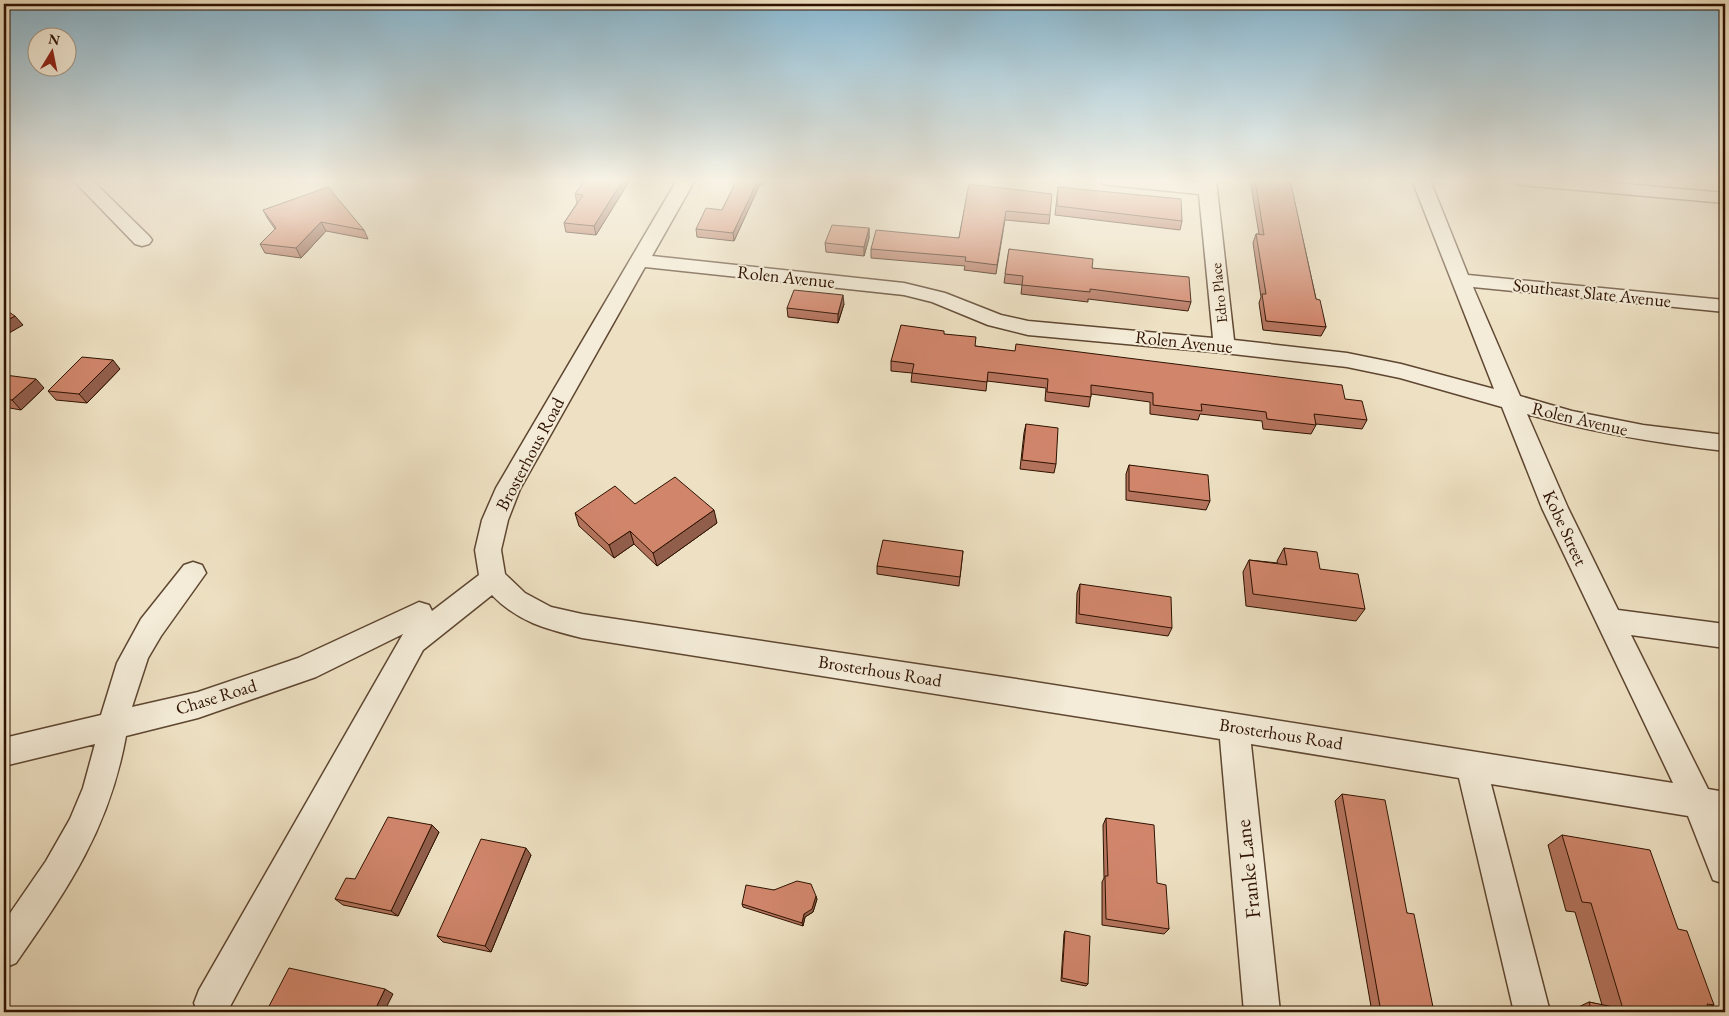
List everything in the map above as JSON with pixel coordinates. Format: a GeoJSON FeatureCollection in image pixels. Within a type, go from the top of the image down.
{"type":"FeatureCollection","features":[{"type":"Feature","properties":{"kind":"street"},"geometry":{"type":"LineString","coordinates":[[129,227],[142,240]]}},
{"type":"Feature","properties":{"kind":"street","name":"Brosterhous Road"},"geometry":{"type":"LineString","coordinates":[[659,227],[508,488],[495,520],[488,550],[493,579],[515,600],[546,616],[582,626],[1234,726],[1725,806]]}},
{"type":"Feature","properties":{"kind":"street","name":"Edro Place"},"geometry":{"type":"LineString","coordinates":[[1212,227],[1224,346]]}},
{"type":"Feature","properties":{"kind":"street","name":"Kobe Street"},"geometry":{"type":"LineString","coordinates":[[1439,227],[1555,508],[1698,802],[1725,868]]}},
{"type":"Feature","properties":{"kind":"street","name":"Rolen Avenue"},"geometry":{"type":"LineString","coordinates":[[640,261],[904,289],[938,297],[995,320],[1028,328],[1224,346],[1347,360],[1401,371],[1572,419],[1625,430],[1725,443]]}},
{"type":"Feature","properties":{"kind":"street","name":"Southeast Slate Avenue"},"geometry":{"type":"LineString","coordinates":[[1460,280],[1725,306]]}},
{"type":"Feature","properties":{"kind":"street"},"geometry":{"type":"LineString","coordinates":[[4,951],[44,894],[76,841],[99,789],[122,688],[144,638],[193,573]]}},
{"type":"Feature","properties":{"kind":"street"},"geometry":{"type":"LineString","coordinates":[[212,1003],[413,642],[493,579]]}},
{"type":"Feature","properties":{"kind":"street","name":"Chase Road"},"geometry":{"type":"LineString","coordinates":[[4,752],[198,705],[306,668],[419,613]]}},
{"type":"Feature","properties":{"kind":"street"},"geometry":{"type":"LineString","coordinates":[[1610,620],[1725,636]]}},
{"type":"Feature","properties":{"kind":"street","name":"Franke Lane"},"geometry":{"type":"LineString","coordinates":[[1234,726],[1262,1012]]}},
{"type":"Feature","properties":{"kind":"street"},"geometry":{"type":"LineString","coordinates":[[1471,765],[1532,1012]]}},
{"type":"Feature","properties":{"kind":"building"},"geometry":{"type":"Polygon","coordinates":[[[316,227],[296,248],[260,244],[276,228],[316,227]]]}},
{"type":"Feature","properties":{"kind":"building"},"geometry":{"type":"Polygon","coordinates":[[[697,227],[736,227],[733,233],[696,229],[697,227]]]}},
{"type":"Feature","properties":{"kind":"building"},"geometry":{"type":"Polygon","coordinates":[[[831,227],[869,228],[864,247],[825,243],[831,227]]]}},
{"type":"Feature","properties":{"kind":"building"},"geometry":{"type":"Polygon","coordinates":[[[961,227],[1003,227],[997,265],[965,261],[966,257],[871,249],[876,230],[959,238],[961,227]]]}},
{"type":"Feature","properties":{"kind":"building"},"geometry":{"type":"Polygon","coordinates":[[[1263,227],[1300,227],[1316,299],[1320,300],[1326,327],[1266,321],[1262,294],[1266,294],[1256,234],[1264,235],[1263,227]]]}},
{"type":"Feature","properties":{"kind":"building"},"geometry":{"type":"Polygon","coordinates":[[[1009,249],[1093,259],[1092,268],[1189,277],[1191,302],[1090,289],[1090,292],[1022,285],[1023,276],[1005,274],[1009,249]]]}},
{"type":"Feature","properties":{"kind":"building"},"geometry":{"type":"Polygon","coordinates":[[[794,290],[843,295],[838,314],[787,308],[794,290]]]}},
{"type":"Feature","properties":{"kind":"building"},"geometry":{"type":"Polygon","coordinates":[[[4,309],[15,316],[4,322],[4,309]]]}},
{"type":"Feature","properties":{"kind":"building"},"geometry":{"type":"Polygon","coordinates":[[[901,325],[944,331],[944,334],[976,337],[975,346],[1015,351],[1016,344],[1342,385],[1345,399],[1362,401],[1367,420],[1314,414],[1316,425],[1267,419],[1266,412],[1201,404],[1202,411],[1153,405],[1153,393],[1091,385],[1091,397],[1047,392],[1048,379],[988,372],[987,382],[912,373],[914,364],[891,361],[901,325]]]}},
{"type":"Feature","properties":{"kind":"building"},"geometry":{"type":"Polygon","coordinates":[[[82,357],[113,360],[79,394],[48,391],[82,357]]]}},
{"type":"Feature","properties":{"kind":"building"},"geometry":{"type":"Polygon","coordinates":[[[4,375],[36,379],[12,400],[4,399],[4,375]]]}},
{"type":"Feature","properties":{"kind":"building"},"geometry":{"type":"Polygon","coordinates":[[[1026,424],[1058,428],[1056,464],[1022,460],[1026,424]]]}},
{"type":"Feature","properties":{"kind":"building"},"geometry":{"type":"Polygon","coordinates":[[[1129,465],[1208,475],[1210,501],[1129,491],[1129,465]]]}},
{"type":"Feature","properties":{"kind":"building"},"geometry":{"type":"Polygon","coordinates":[[[675,477],[714,510],[653,553],[630,531],[609,545],[575,513],[615,486],[635,504],[675,477]]]}},
{"type":"Feature","properties":{"kind":"building"},"geometry":{"type":"Polygon","coordinates":[[[883,540],[963,551],[960,577],[877,566],[883,540]]]}},
{"type":"Feature","properties":{"kind":"building"},"geometry":{"type":"Polygon","coordinates":[[[1284,548],[1317,552],[1320,569],[1358,574],[1365,609],[1253,594],[1249,560],[1287,565],[1284,548]]]}},
{"type":"Feature","properties":{"kind":"building"},"geometry":{"type":"Polygon","coordinates":[[[1080,584],[1171,597],[1172,628],[1079,614],[1080,584]]]}},
{"type":"Feature","properties":{"kind":"building"},"geometry":{"type":"Polygon","coordinates":[[[1342,794],[1385,800],[1407,913],[1414,914],[1434,1012],[1381,1012],[1342,794]]]}},
{"type":"Feature","properties":{"kind":"building"},"geometry":{"type":"Polygon","coordinates":[[[388,817],[432,825],[391,911],[335,899],[346,878],[355,879],[388,817]]]}},
{"type":"Feature","properties":{"kind":"building"},"geometry":{"type":"Polygon","coordinates":[[[1106,818],[1154,825],[1157,883],[1166,885],[1169,929],[1106,919],[1105,876],[1108,876],[1106,818]]]}},
{"type":"Feature","properties":{"kind":"building"},"geometry":{"type":"Polygon","coordinates":[[[1562,835],[1650,850],[1678,929],[1687,931],[1714,1005],[1707,1004],[1710,1012],[1592,1012],[1589,1002],[1623,1009],[1591,903],[1582,902],[1562,835]]]}},
{"type":"Feature","properties":{"kind":"building"},"geometry":{"type":"Polygon","coordinates":[[[481,839],[526,848],[485,946],[437,936],[481,839]]]}},
{"type":"Feature","properties":{"kind":"building"},"geometry":{"type":"Polygon","coordinates":[[[797,881],[811,884],[816,896],[812,909],[804,914],[802,923],[742,904],[746,885],[774,890],[797,881]]]}},
{"type":"Feature","properties":{"kind":"building"},"geometry":{"type":"Polygon","coordinates":[[[1065,931],[1090,936],[1088,984],[1062,978],[1065,931]]]}},
{"type":"Feature","properties":{"kind":"building"},"geometry":{"type":"Polygon","coordinates":[[[289,968],[385,989],[374,1012],[266,1012],[289,968]]]}}]}
